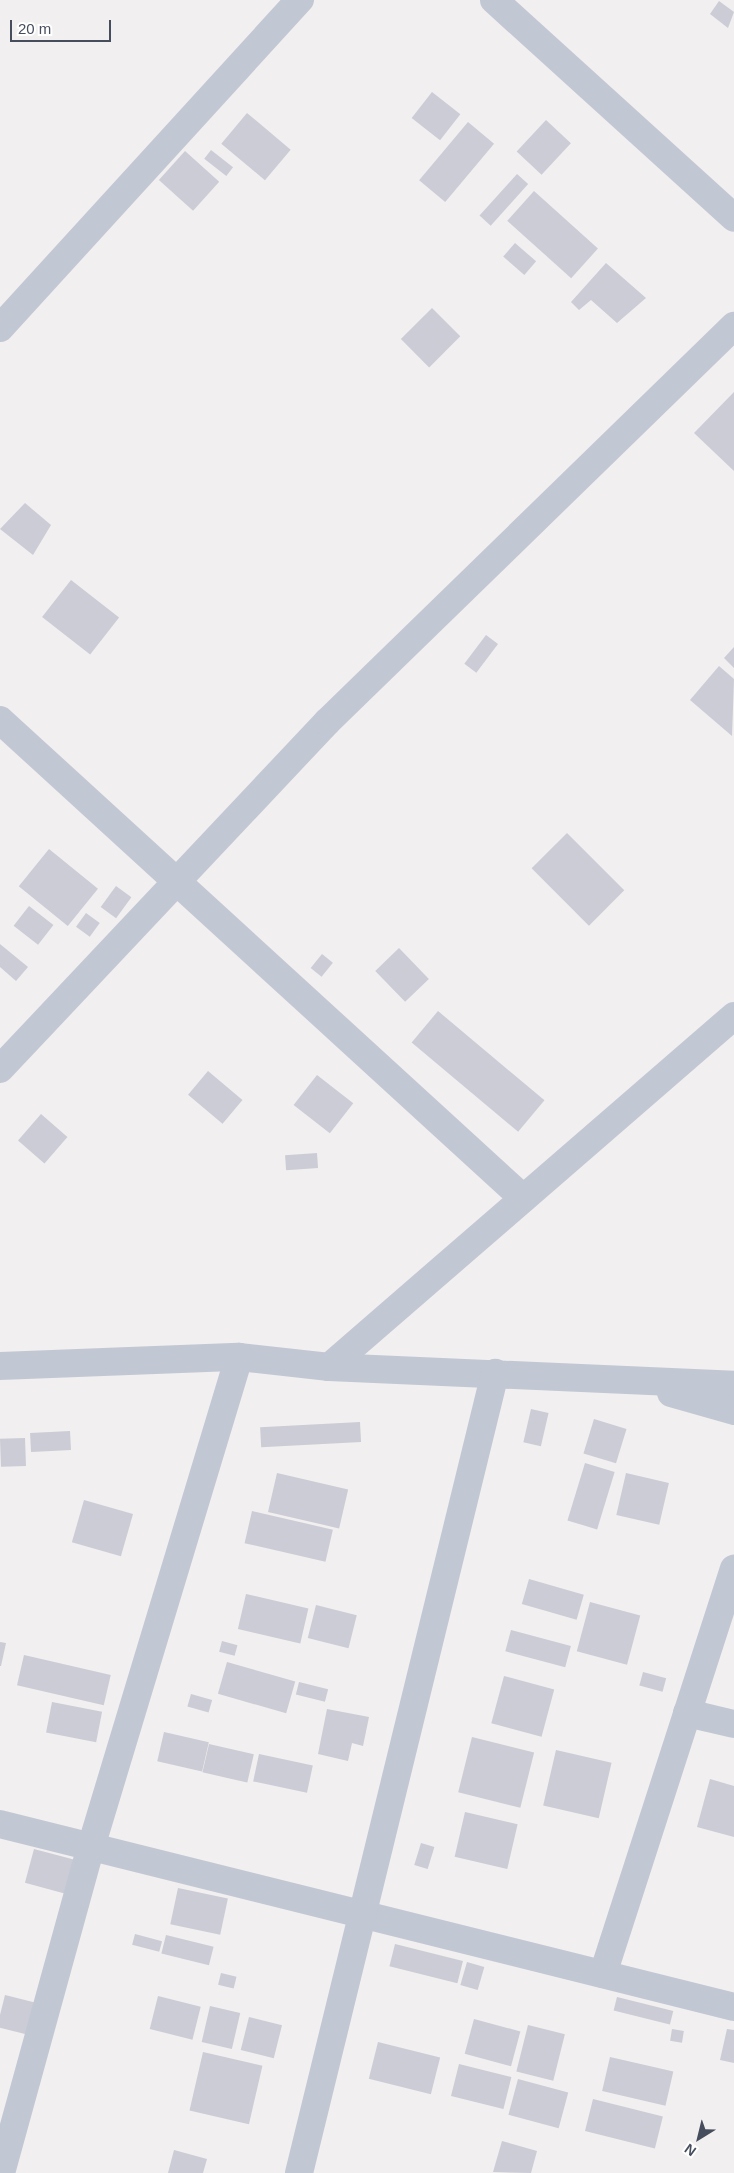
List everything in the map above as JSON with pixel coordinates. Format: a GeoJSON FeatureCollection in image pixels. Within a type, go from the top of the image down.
{"type":"FeatureCollection","features":[{"type":"Feature","properties":{"kind":"street"},"geometry":{"type":"LineString","coordinates":[[0,328],[300,0]]}},
{"type":"Feature","properties":{"kind":"street"},"geometry":{"type":"LineString","coordinates":[[494,0],[734,218]]}},
{"type":"Feature","properties":{"kind":"street"},"geometry":{"type":"LineString","coordinates":[[0,1069],[326,722],[734,326]]}},
{"type":"Feature","properties":{"kind":"street"},"geometry":{"type":"LineString","coordinates":[[0,720],[523,1198]]}},
{"type":"Feature","properties":{"kind":"street"},"geometry":{"type":"LineString","coordinates":[[329,1367],[734,1016]]}},
{"type":"Feature","properties":{"kind":"street"},"geometry":{"type":"LineString","coordinates":[[1,2173],[91,1847],[239,1357]]}},
{"type":"Feature","properties":{"kind":"street"},"geometry":{"type":"LineString","coordinates":[[0,1366],[239,1357],[329,1367],[495,1373],[632,1382],[734,1385]]}},
{"type":"Feature","properties":{"kind":"street"},"geometry":{"type":"LineString","coordinates":[[299,2173],[495,1373]]}},
{"type":"Feature","properties":{"kind":"street"},"geometry":{"type":"LineString","coordinates":[[632,1382],[734,1410]]}},
{"type":"Feature","properties":{"kind":"street"},"geometry":{"type":"LineString","coordinates":[[603,1974],[734,1569]]}},
{"type":"Feature","properties":{"kind":"street"},"geometry":{"type":"LineString","coordinates":[[687,1713],[734,1724]]}},
{"type":"Feature","properties":{"kind":"street"},"geometry":{"type":"LineString","coordinates":[[0,1824],[734,2007]]}},
{"type":"Feature","properties":{"kind":"building"},"geometry":{"type":"Polygon","coordinates":[[[719,1],[734,12],[728,28],[710,14],[719,1]]]}},
{"type":"Feature","properties":{"kind":"building"},"geometry":{"type":"Polygon","coordinates":[[[432,92],[460,114],[440,140],[412,118],[432,92]]]}},
{"type":"Feature","properties":{"kind":"building"},"geometry":{"type":"Polygon","coordinates":[[[247,113],[291,150],[265,180],[221,144],[247,113]]]}},
{"type":"Feature","properties":{"kind":"building"},"geometry":{"type":"Polygon","coordinates":[[[546,120],[571,143],[542,175],[517,151],[546,120]]]}},
{"type":"Feature","properties":{"kind":"building"},"geometry":{"type":"Polygon","coordinates":[[[468,122],[494,144],[445,202],[419,180],[468,122]]]}},
{"type":"Feature","properties":{"kind":"building"},"geometry":{"type":"Polygon","coordinates":[[[211,150],[233,167],[226,176],[204,159],[211,150]]]}},
{"type":"Feature","properties":{"kind":"building"},"geometry":{"type":"Polygon","coordinates":[[[185,151],[219,182],[193,211],[159,180],[185,151]]]}},
{"type":"Feature","properties":{"kind":"building"},"geometry":{"type":"Polygon","coordinates":[[[517,174],[528,184],[491,226],[480,216],[517,174]]]}},
{"type":"Feature","properties":{"kind":"building"},"geometry":{"type":"Polygon","coordinates":[[[534,191],[598,249],[571,278],[507,221],[534,191]]]}},
{"type":"Feature","properties":{"kind":"building"},"geometry":{"type":"Polygon","coordinates":[[[515,243],[536,261],[524,275],[503,257],[515,243]]]}},
{"type":"Feature","properties":{"kind":"building"},"geometry":{"type":"Polygon","coordinates":[[[606,263],[646,298],[617,323],[591,300],[579,310],[571,302],[606,263]]]}},
{"type":"Feature","properties":{"kind":"building"},"geometry":{"type":"Polygon","coordinates":[[[432,308],[460,336],[429,367],[401,339],[432,308]]]}},
{"type":"Feature","properties":{"kind":"building"},"geometry":{"type":"Polygon","coordinates":[[[734,392],[734,471],[694,433],[734,392]]]}},
{"type":"Feature","properties":{"kind":"building"},"geometry":{"type":"Polygon","coordinates":[[[25,503],[51,525],[33,555],[0,529],[25,503]]]}},
{"type":"Feature","properties":{"kind":"building"},"geometry":{"type":"Polygon","coordinates":[[[71,580],[119,618],[90,655],[42,617],[71,580]]]}},
{"type":"Feature","properties":{"kind":"building"},"geometry":{"type":"Polygon","coordinates":[[[486,635],[498,644],[476,673],[464,664],[486,635]]]}},
{"type":"Feature","properties":{"kind":"building"},"geometry":{"type":"Polygon","coordinates":[[[734,647],[734,668],[724,658],[734,647]]]}},
{"type":"Feature","properties":{"kind":"building"},"geometry":{"type":"Polygon","coordinates":[[[719,666],[734,679],[732,736],[690,700],[719,666]]]}},
{"type":"Feature","properties":{"kind":"building"},"geometry":{"type":"Polygon","coordinates":[[[567,833],[624,890],[589,926],[532,868],[567,833]]]}},
{"type":"Feature","properties":{"kind":"building"},"geometry":{"type":"Polygon","coordinates":[[[49,849],[98,889],[68,926],[19,886],[49,849]]]}},
{"type":"Feature","properties":{"kind":"building"},"geometry":{"type":"Polygon","coordinates":[[[116,886],[131,897],[116,918],[101,907],[116,886]]]}},
{"type":"Feature","properties":{"kind":"building"},"geometry":{"type":"Polygon","coordinates":[[[29,906],[53,925],[38,945],[14,926],[29,906]]]}},
{"type":"Feature","properties":{"kind":"building"},"geometry":{"type":"Polygon","coordinates":[[[86,913],[100,923],[90,937],[76,927],[86,913]]]}},
{"type":"Feature","properties":{"kind":"building"},"geometry":{"type":"Polygon","coordinates":[[[0,944],[28,967],[16,981],[0,967],[0,944]]]}},
{"type":"Feature","properties":{"kind":"building"},"geometry":{"type":"Polygon","coordinates":[[[399,948],[429,979],[405,1002],[375,971],[399,948]]]}},
{"type":"Feature","properties":{"kind":"building"},"geometry":{"type":"Polygon","coordinates":[[[322,954],[333,963],[322,977],[311,968],[322,954]]]}},
{"type":"Feature","properties":{"kind":"building"},"geometry":{"type":"Polygon","coordinates":[[[438,1011],[544,1100],[518,1132],[412,1042],[438,1011]]]}},
{"type":"Feature","properties":{"kind":"building"},"geometry":{"type":"Polygon","coordinates":[[[208,1071],[242,1100],[223,1124],[188,1095],[208,1071]]]}},
{"type":"Feature","properties":{"kind":"building"},"geometry":{"type":"Polygon","coordinates":[[[317,1075],[353,1103],[330,1133],[294,1105],[317,1075]]]}},
{"type":"Feature","properties":{"kind":"building"},"geometry":{"type":"Polygon","coordinates":[[[41,1114],[67,1137],[44,1163],[18,1140],[41,1114]]]}},
{"type":"Feature","properties":{"kind":"building"},"geometry":{"type":"Polygon","coordinates":[[[317,1153],[318,1168],[286,1170],[285,1155],[317,1153]]]}},
{"type":"Feature","properties":{"kind":"building"},"geometry":{"type":"Polygon","coordinates":[[[531,1409],[549,1413],[541,1446],[523,1442],[531,1409]]]}},
{"type":"Feature","properties":{"kind":"building"},"geometry":{"type":"Polygon","coordinates":[[[594,1419],[627,1429],[616,1463],[583,1453],[594,1419]]]}},
{"type":"Feature","properties":{"kind":"building"},"geometry":{"type":"Polygon","coordinates":[[[360,1422],[361,1442],[261,1447],[260,1427],[360,1422]]]}},
{"type":"Feature","properties":{"kind":"building"},"geometry":{"type":"Polygon","coordinates":[[[70,1431],[71,1450],[31,1452],[30,1433],[70,1431]]]}},
{"type":"Feature","properties":{"kind":"building"},"geometry":{"type":"Polygon","coordinates":[[[25,1438],[26,1466],[1,1467],[0,1439],[25,1438]]]}},
{"type":"Feature","properties":{"kind":"building"},"geometry":{"type":"Polygon","coordinates":[[[585,1463],[615,1472],[597,1529],[567,1520],[585,1463]]]}},
{"type":"Feature","properties":{"kind":"building"},"geometry":{"type":"Polygon","coordinates":[[[277,1473],[348,1489],[339,1528],[268,1512],[277,1473]]]}},
{"type":"Feature","properties":{"kind":"building"},"geometry":{"type":"Polygon","coordinates":[[[626,1473],[669,1483],[659,1525],[616,1515],[626,1473]]]}},
{"type":"Feature","properties":{"kind":"building"},"geometry":{"type":"Polygon","coordinates":[[[84,1500],[133,1514],[121,1556],[72,1542],[84,1500]]]}},
{"type":"Feature","properties":{"kind":"building"},"geometry":{"type":"Polygon","coordinates":[[[252,1511],[333,1530],[325,1562],[245,1543],[252,1511]]]}},
{"type":"Feature","properties":{"kind":"building"},"geometry":{"type":"Polygon","coordinates":[[[529,1579],[584,1595],[577,1620],[522,1604],[529,1579]]]}},
{"type":"Feature","properties":{"kind":"building"},"geometry":{"type":"Polygon","coordinates":[[[246,1594],[308,1608],[300,1643],[238,1629],[246,1594]]]}},
{"type":"Feature","properties":{"kind":"building"},"geometry":{"type":"Polygon","coordinates":[[[590,1602],[640,1615],[627,1665],[577,1651],[590,1602]]]}},
{"type":"Feature","properties":{"kind":"building"},"geometry":{"type":"Polygon","coordinates":[[[316,1605],[357,1615],[349,1648],[308,1638],[316,1605]]]}},
{"type":"Feature","properties":{"kind":"building"},"geometry":{"type":"Polygon","coordinates":[[[511,1630],[571,1646],[565,1667],[505,1651],[511,1630]]]}},
{"type":"Feature","properties":{"kind":"building"},"geometry":{"type":"Polygon","coordinates":[[[222,1641],[237,1645],[235,1656],[219,1652],[222,1641]]]}},
{"type":"Feature","properties":{"kind":"building"},"geometry":{"type":"Polygon","coordinates":[[[0,1642],[6,1643],[1,1666],[0,1666],[0,1642]]]}},
{"type":"Feature","properties":{"kind":"building"},"geometry":{"type":"Polygon","coordinates":[[[24,1655],[111,1675],[104,1705],[17,1685],[24,1655]]]}},
{"type":"Feature","properties":{"kind":"building"},"geometry":{"type":"Polygon","coordinates":[[[227,1662],[295,1682],[286,1713],[218,1694],[227,1662]]]}},
{"type":"Feature","properties":{"kind":"building"},"geometry":{"type":"Polygon","coordinates":[[[643,1672],[666,1678],[663,1692],[639,1686],[643,1672]]]}},
{"type":"Feature","properties":{"kind":"building"},"geometry":{"type":"Polygon","coordinates":[[[504,1676],[554,1689],[542,1737],[491,1723],[504,1676]]]}},
{"type":"Feature","properties":{"kind":"building"},"geometry":{"type":"Polygon","coordinates":[[[299,1682],[328,1689],[325,1702],[296,1695],[299,1682]]]}},
{"type":"Feature","properties":{"kind":"building"},"geometry":{"type":"Polygon","coordinates":[[[191,1694],[212,1700],[209,1713],[187,1706],[191,1694]]]}},
{"type":"Feature","properties":{"kind":"building"},"geometry":{"type":"Polygon","coordinates":[[[52,1702],[102,1712],[96,1742],[46,1732],[52,1702]]]}},
{"type":"Feature","properties":{"kind":"building"},"geometry":{"type":"Polygon","coordinates":[[[327,1709],[369,1717],[363,1746],[352,1743],[348,1761],[318,1754],[327,1709]]]}},
{"type":"Feature","properties":{"kind":"building"},"geometry":{"type":"Polygon","coordinates":[[[164,1732],[209,1742],[202,1772],[157,1761],[164,1732]]]}},
{"type":"Feature","properties":{"kind":"building"},"geometry":{"type":"Polygon","coordinates":[[[472,1737],[534,1752],[520,1808],[458,1792],[472,1737]]]}},
{"type":"Feature","properties":{"kind":"building"},"geometry":{"type":"Polygon","coordinates":[[[209,1744],[254,1754],[247,1783],[202,1772],[209,1744]]]}},
{"type":"Feature","properties":{"kind":"building"},"geometry":{"type":"Polygon","coordinates":[[[556,1750],[612,1763],[599,1818],[543,1806],[556,1750]]]}},
{"type":"Feature","properties":{"kind":"building"},"geometry":{"type":"Polygon","coordinates":[[[259,1754],[313,1765],[307,1793],[253,1781],[259,1754]]]}},
{"type":"Feature","properties":{"kind":"building"},"geometry":{"type":"Polygon","coordinates":[[[710,1779],[734,1786],[734,1837],[697,1827],[710,1779]]]}},
{"type":"Feature","properties":{"kind":"building"},"geometry":{"type":"Polygon","coordinates":[[[465,1812],[518,1824],[507,1869],[455,1857],[465,1812]]]}},
{"type":"Feature","properties":{"kind":"building"},"geometry":{"type":"Polygon","coordinates":[[[421,1843],[434,1847],[428,1869],[414,1865],[421,1843]]]}},
{"type":"Feature","properties":{"kind":"building"},"geometry":{"type":"Polygon","coordinates":[[[34,1849],[75,1860],[66,1894],[25,1883],[34,1849]]]}},
{"type":"Feature","properties":{"kind":"building"},"geometry":{"type":"Polygon","coordinates":[[[178,1888],[228,1899],[220,1935],[170,1924],[178,1888]]]}},
{"type":"Feature","properties":{"kind":"building"},"geometry":{"type":"Polygon","coordinates":[[[135,1934],[162,1941],[159,1952],[132,1945],[135,1934]]]}},
{"type":"Feature","properties":{"kind":"building"},"geometry":{"type":"Polygon","coordinates":[[[166,1935],[214,1947],[209,1965],[161,1953],[166,1935]]]}},
{"type":"Feature","properties":{"kind":"building"},"geometry":{"type":"Polygon","coordinates":[[[395,1944],[463,1961],[457,1983],[389,1966],[395,1944]]]}},
{"type":"Feature","properties":{"kind":"building"},"geometry":{"type":"Polygon","coordinates":[[[467,1962],[484,1967],[478,1990],[460,1985],[467,1962]]]}},
{"type":"Feature","properties":{"kind":"building"},"geometry":{"type":"Polygon","coordinates":[[[221,1973],[237,1977],[234,1989],[218,1985],[221,1973]]]}},
{"type":"Feature","properties":{"kind":"building"},"geometry":{"type":"Polygon","coordinates":[[[5,1995],[44,2005],[36,2037],[0,2028],[0,2015],[5,1995]]]}},
{"type":"Feature","properties":{"kind":"building"},"geometry":{"type":"Polygon","coordinates":[[[158,1996],[201,2007],[192,2040],[150,2029],[158,1996]]]}},
{"type":"Feature","properties":{"kind":"building"},"geometry":{"type":"Polygon","coordinates":[[[617,1997],[673,2011],[670,2025],[614,2011],[617,1997]]]}},
{"type":"Feature","properties":{"kind":"building"},"geometry":{"type":"Polygon","coordinates":[[[210,2006],[240,2013],[232,2049],[202,2042],[210,2006]]]}},
{"type":"Feature","properties":{"kind":"building"},"geometry":{"type":"Polygon","coordinates":[[[249,2017],[282,2025],[274,2058],[241,2050],[249,2017]]]}},
{"type":"Feature","properties":{"kind":"building"},"geometry":{"type":"Polygon","coordinates":[[[474,2019],[520,2031],[511,2066],[465,2054],[474,2019]]]}},
{"type":"Feature","properties":{"kind":"building"},"geometry":{"type":"Polygon","coordinates":[[[528,2025],[565,2034],[553,2081],[516,2072],[528,2025]]]}},
{"type":"Feature","properties":{"kind":"building"},"geometry":{"type":"Polygon","coordinates":[[[672,2029],[684,2031],[682,2043],[670,2041],[672,2029]]]}},
{"type":"Feature","properties":{"kind":"building"},"geometry":{"type":"Polygon","coordinates":[[[727,2029],[734,2030],[734,2063],[720,2060],[727,2029]]]}},
{"type":"Feature","properties":{"kind":"building"},"geometry":{"type":"Polygon","coordinates":[[[378,2042],[440,2057],[431,2094],[369,2079],[378,2042]]]}},
{"type":"Feature","properties":{"kind":"building"},"geometry":{"type":"Polygon","coordinates":[[[203,2052],[262,2066],[249,2124],[190,2110],[203,2052]]]}},
{"type":"Feature","properties":{"kind":"building"},"geometry":{"type":"Polygon","coordinates":[[[610,2057],[673,2072],[665,2106],[602,2091],[610,2057]]]}},
{"type":"Feature","properties":{"kind":"building"},"geometry":{"type":"Polygon","coordinates":[[[459,2064],[511,2077],[503,2109],[451,2096],[459,2064]]]}},
{"type":"Feature","properties":{"kind":"building"},"geometry":{"type":"Polygon","coordinates":[[[518,2079],[568,2092],[559,2128],[508,2115],[518,2079]]]}},
{"type":"Feature","properties":{"kind":"building"},"geometry":{"type":"Polygon","coordinates":[[[593,2099],[663,2116],[655,2148],[585,2131],[593,2099]]]}},
{"type":"Feature","properties":{"kind":"building"},"geometry":{"type":"Polygon","coordinates":[[[502,2141],[537,2151],[531,2173],[493,2172],[502,2141]]]}},
{"type":"Feature","properties":{"kind":"building"},"geometry":{"type":"Polygon","coordinates":[[[174,2150],[207,2159],[203,2173],[168,2173],[174,2150]]]}}]}
